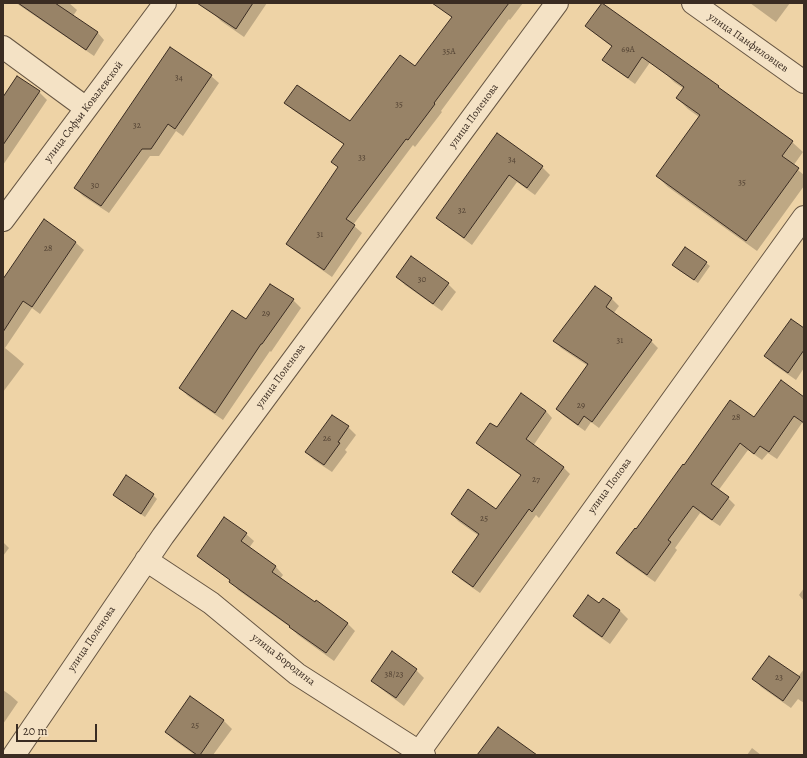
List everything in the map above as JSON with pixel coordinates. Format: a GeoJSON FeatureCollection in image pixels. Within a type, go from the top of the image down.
{"type":"FeatureCollection","features":[{"type":"Feature","properties":{"kind":"street","name":"улица Софьи Ковалевской"},"geometry":{"type":"LineString","coordinates":[[5,216],[165,3]]}},
{"type":"Feature","properties":{"kind":"street","name":"улица Поленова"},"geometry":{"type":"LineString","coordinates":[[14,755],[146,560],[557,3]]}},
{"type":"Feature","properties":{"kind":"street","name":"улица Панфиловцев"},"geometry":{"type":"LineString","coordinates":[[692,3],[804,82]]}},
{"type":"Feature","properties":{"kind":"street"},"geometry":{"type":"LineString","coordinates":[[3,47],[86,108]]}},
{"type":"Feature","properties":{"kind":"street","name":"улица Попова"},"geometry":{"type":"LineString","coordinates":[[420,754],[804,217]]}},
{"type":"Feature","properties":{"kind":"street","name":"улица Бородина"},"geometry":{"type":"LineString","coordinates":[[146,560],[211,603],[297,674],[420,754]]}},
{"type":"Feature","properties":{"kind":"building"},"geometry":{"type":"Polygon","coordinates":[[[18,3],[55,3],[98,32],[86,50],[18,3]]]}},
{"type":"Feature","properties":{"kind":"building"},"geometry":{"type":"Polygon","coordinates":[[[197,3],[253,3],[236,29],[197,3]]]}},
{"type":"Feature","properties":{"kind":"building"},"geometry":{"type":"Polygon","coordinates":[[[432,3],[509,3],[408,140],[406,139],[346,219],[355,225],[324,270],[286,244],[338,167],[331,162],[344,144],[284,103],[297,85],[350,121],[400,55],[415,66],[452,17],[432,3]]]}},
{"type":"Feature","properties":{"kind":"building"},"geometry":{"type":"Polygon","coordinates":[[[602,3],[719,86],[718,87],[793,141],[782,156],[799,168],[746,241],[656,176],[700,115],[676,98],[684,87],[642,57],[628,78],[602,60],[612,46],[585,26],[602,3]]]}},
{"type":"Feature","properties":{"kind":"building"},"geometry":{"type":"Polygon","coordinates":[[[170,47],[212,75],[175,129],[168,124],[151,149],[142,149],[101,206],[74,188],[170,47]]]}},
{"type":"Feature","properties":{"kind":"building"},"geometry":{"type":"Polygon","coordinates":[[[17,76],[40,91],[3,145],[3,97],[17,76]]]}},
{"type":"Feature","properties":{"kind":"building"},"geometry":{"type":"Polygon","coordinates":[[[497,133],[543,166],[527,188],[509,175],[464,238],[436,218],[497,133]]]}},
{"type":"Feature","properties":{"kind":"building"},"geometry":{"type":"Polygon","coordinates":[[[44,219],[76,242],[32,307],[23,301],[3,332],[3,279],[44,219]]]}},
{"type":"Feature","properties":{"kind":"building"},"geometry":{"type":"Polygon","coordinates":[[[685,247],[707,262],[694,280],[672,265],[685,247]]]}},
{"type":"Feature","properties":{"kind":"building"},"geometry":{"type":"Polygon","coordinates":[[[411,256],[449,283],[433,304],[396,277],[411,256]]]}},
{"type":"Feature","properties":{"kind":"building"},"geometry":{"type":"Polygon","coordinates":[[[270,284],[294,299],[261,344],[215,413],[179,388],[232,310],[246,319],[270,284]]]}},
{"type":"Feature","properties":{"kind":"building"},"geometry":{"type":"Polygon","coordinates":[[[595,286],[612,298],[606,307],[652,340],[592,422],[584,416],[578,425],[556,409],[588,364],[553,341],[595,286]]]}},
{"type":"Feature","properties":{"kind":"building"},"geometry":{"type":"Polygon","coordinates":[[[791,319],[804,328],[804,350],[788,373],[764,356],[791,319]]]}},
{"type":"Feature","properties":{"kind":"building"},"geometry":{"type":"Polygon","coordinates":[[[781,380],[804,397],[804,423],[794,416],[769,452],[760,446],[754,454],[740,443],[711,484],[729,497],[712,520],[693,506],[668,540],[671,542],[647,575],[616,553],[635,528],[636,529],[683,464],[684,465],[730,400],[754,417],[781,380]]]}},
{"type":"Feature","properties":{"kind":"building"},"geometry":{"type":"Polygon","coordinates":[[[521,393],[546,411],[526,439],[564,467],[532,512],[529,509],[473,587],[452,572],[479,534],[451,514],[468,489],[496,509],[521,475],[476,443],[490,423],[497,427],[521,393]]]}},
{"type":"Feature","properties":{"kind":"building"},"geometry":{"type":"Polygon","coordinates":[[[332,415],[349,426],[338,442],[340,443],[324,465],[305,452],[332,415]]]}},
{"type":"Feature","properties":{"kind":"building"},"geometry":{"type":"Polygon","coordinates":[[[126,475],[154,494],[141,514],[113,495],[126,475]]]}},
{"type":"Feature","properties":{"kind":"building"},"geometry":{"type":"Polygon","coordinates":[[[224,517],[247,533],[241,541],[276,566],[272,572],[315,602],[316,600],[348,623],[326,653],[229,582],[230,580],[197,556],[224,517]]]}},
{"type":"Feature","properties":{"kind":"building"},"geometry":{"type":"Polygon","coordinates":[[[588,595],[599,603],[603,598],[620,610],[602,637],[573,616],[588,595]]]}},
{"type":"Feature","properties":{"kind":"building"},"geometry":{"type":"Polygon","coordinates":[[[392,651],[417,669],[396,698],[371,681],[392,651]]]}},
{"type":"Feature","properties":{"kind":"building"},"geometry":{"type":"Polygon","coordinates":[[[769,656],[800,677],[783,701],[752,679],[769,656]]]}},
{"type":"Feature","properties":{"kind":"building"},"geometry":{"type":"Polygon","coordinates":[[[190,696],[224,720],[200,755],[197,755],[165,732],[190,696]]]}},
{"type":"Feature","properties":{"kind":"building"},"geometry":{"type":"Polygon","coordinates":[[[498,727],[537,755],[477,755],[498,727]]]}}]}
